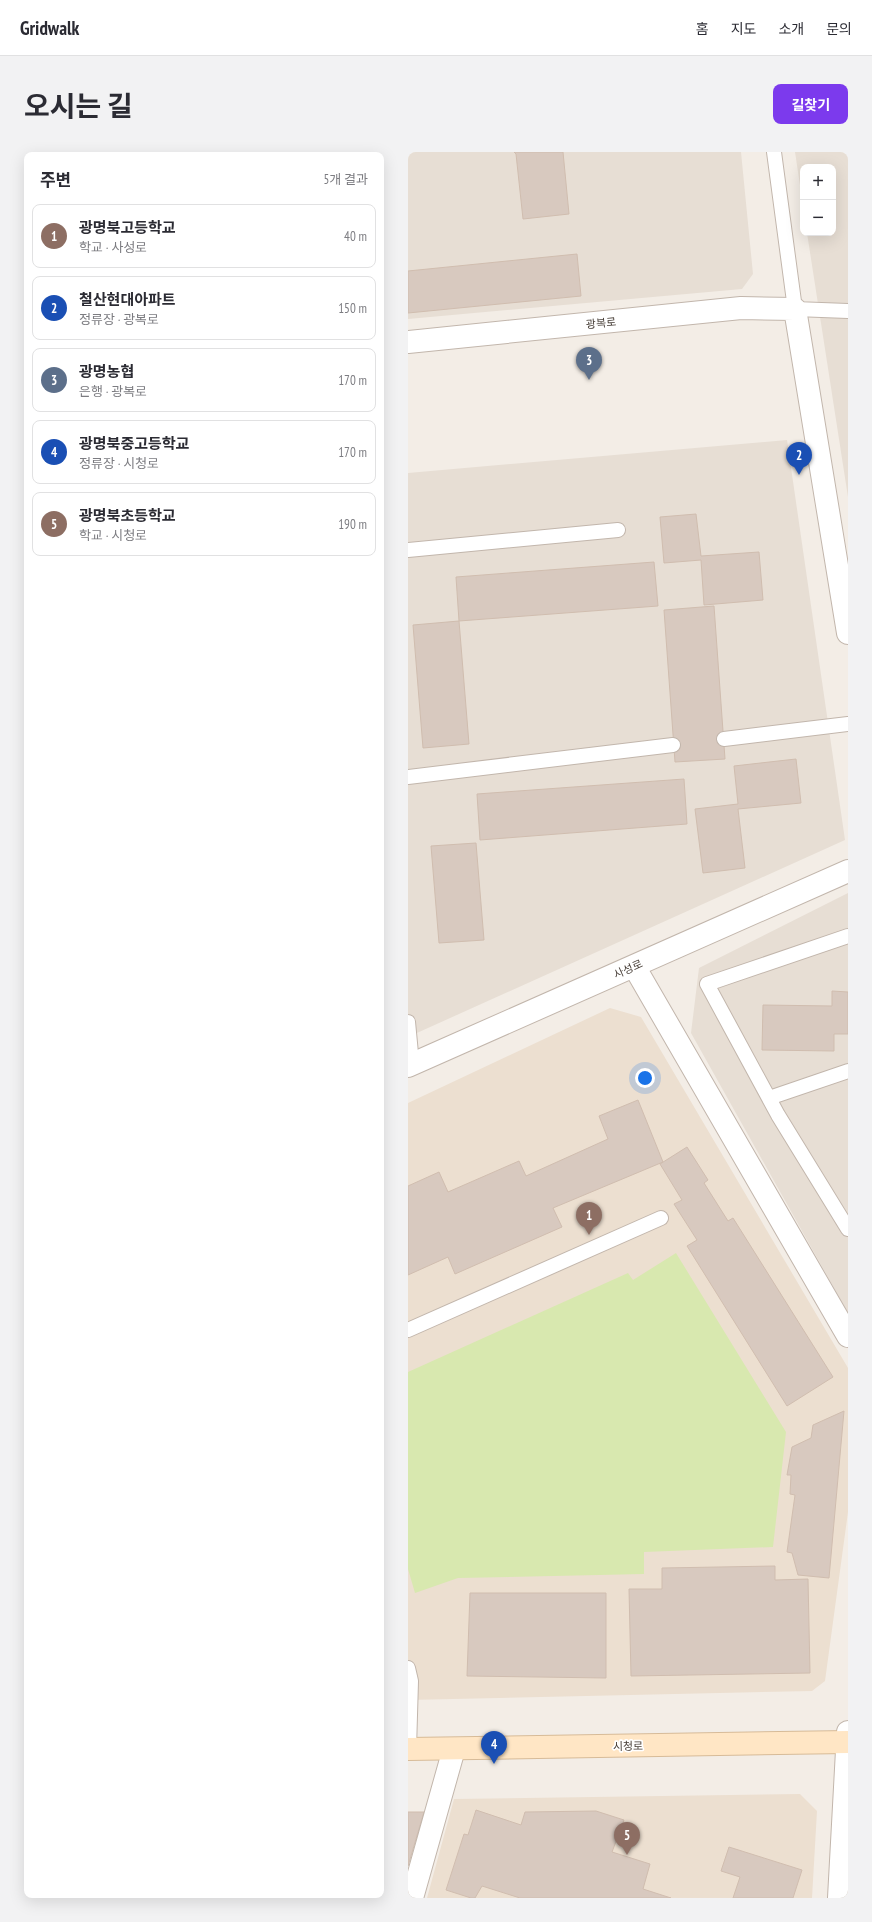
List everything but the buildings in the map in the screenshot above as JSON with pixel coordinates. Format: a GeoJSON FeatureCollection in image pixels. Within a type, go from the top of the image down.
{"type":"FeatureCollection","features":[{"type":"Feature","properties":{"kind":"main road","name":"시청로"},"geometry":{"type":"LineString","coordinates":[[409,1750],[848,1738]]}},
{"type":"Feature","properties":{"kind":"street","name":"광복로"},"geometry":{"type":"LineString","coordinates":[[408,342],[741,308],[795,309]]}},
{"type":"Feature","properties":{"kind":"street"},"geometry":{"type":"LineString","coordinates":[[795,309],[848,633]]}},
{"type":"Feature","properties":{"kind":"street","name":"사성로"},"geometry":{"type":"LineString","coordinates":[[410,1065],[848,871]]}},
{"type":"Feature","properties":{"kind":"street"},"geometry":{"type":"LineString","coordinates":[[634,966],[848,1336]]}},
{"type":"Feature","properties":{"kind":"street"},"geometry":{"type":"LineString","coordinates":[[839,1898],[844,1874],[848,1738]]}},
{"type":"Feature","properties":{"kind":"street"},"geometry":{"type":"LineString","coordinates":[[412,1898],[454,1749]]}},
{"type":"Feature","properties":{"kind":"lane"},"geometry":{"type":"LineString","coordinates":[[774,152],[795,309],[848,311]]}},
{"type":"Feature","properties":{"kind":"lane"},"geometry":{"type":"LineString","coordinates":[[408,550],[618,530]]}},
{"type":"Feature","properties":{"kind":"lane"},"geometry":{"type":"LineString","coordinates":[[724,739],[848,724]]}},
{"type":"Feature","properties":{"kind":"lane"},"geometry":{"type":"LineString","coordinates":[[408,777],[673,745]]}},
{"type":"Feature","properties":{"kind":"lane"},"geometry":{"type":"LineString","coordinates":[[848,936],[707,984],[769,1098],[848,1229]]}},
{"type":"Feature","properties":{"kind":"lane"},"geometry":{"type":"LineString","coordinates":[[408,1022],[410,1065]]}},
{"type":"Feature","properties":{"kind":"lane"},"geometry":{"type":"LineString","coordinates":[[769,1098],[848,1071]]}},
{"type":"Feature","properties":{"kind":"lane"},"geometry":{"type":"LineString","coordinates":[[408,1330],[661,1218]]}},
{"type":"Feature","properties":{"kind":"lane"},"geometry":{"type":"LineString","coordinates":[[408,1668],[411,1681],[409,1750]]}},
{"type":"Feature","properties":{"kind":"shaded area"},"geometry":{"type":"Polygon","coordinates":[[[408,152],[741,152],[753,274],[742,289],[408,319],[408,152]]]}},
{"type":"Feature","properties":{"kind":"shaded area"},"geometry":{"type":"Polygon","coordinates":[[[795,152],[848,152],[848,497],[807,236],[836,236],[836,164],[800,164],[800,185],[795,152]]]}},
{"type":"Feature","properties":{"kind":"shaded area"},"geometry":{"type":"Polygon","coordinates":[[[787,440],[845,840],[408,1037],[408,473],[787,440]]]}},
{"type":"Feature","properties":{"kind":"shaded area"},"geometry":{"type":"Polygon","coordinates":[[[848,893],[848,1313],[691,1033],[699,968],[848,893]]]}},
{"type":"Feature","properties":{"kind":"shaded area"},"geometry":{"type":"Polygon","coordinates":[[[610,1008],[641,1017],[848,1368],[848,1512],[825,1681],[812,1691],[408,1700],[408,1103],[610,1008]]]}},
{"type":"Feature","properties":{"kind":"shaded area"},"geometry":{"type":"Polygon","coordinates":[[[800,1794],[817,1811],[812,1898],[427,1898],[454,1799],[800,1794]]]}},
{"type":"Feature","properties":{"kind":"green space"},"geometry":{"type":"Polygon","coordinates":[[[676,1253],[786,1432],[773,1547],[644,1552],[644,1574],[458,1578],[415,1593],[408,1569],[408,1372],[628,1273],[633,1280],[676,1253]]]}},
{"type":"Feature","properties":{"kind":"place","name":"광명농협"},"geometry":{"type":"Point","coordinates":[589,380]}},
{"type":"Feature","properties":{"kind":"place","name":"철산현대아파트"},"geometry":{"type":"Point","coordinates":[799,475]}},
{"type":"Feature","properties":{"kind":"place","name":"광명북고등학교"},"geometry":{"type":"Point","coordinates":[589,1235]}},
{"type":"Feature","properties":{"kind":"place","name":"광명북중고등학교"},"geometry":{"type":"Point","coordinates":[494,1764]}},
{"type":"Feature","properties":{"kind":"place","name":"광명북초등학교"},"geometry":{"type":"Point","coordinates":[627,1855]}}]}
